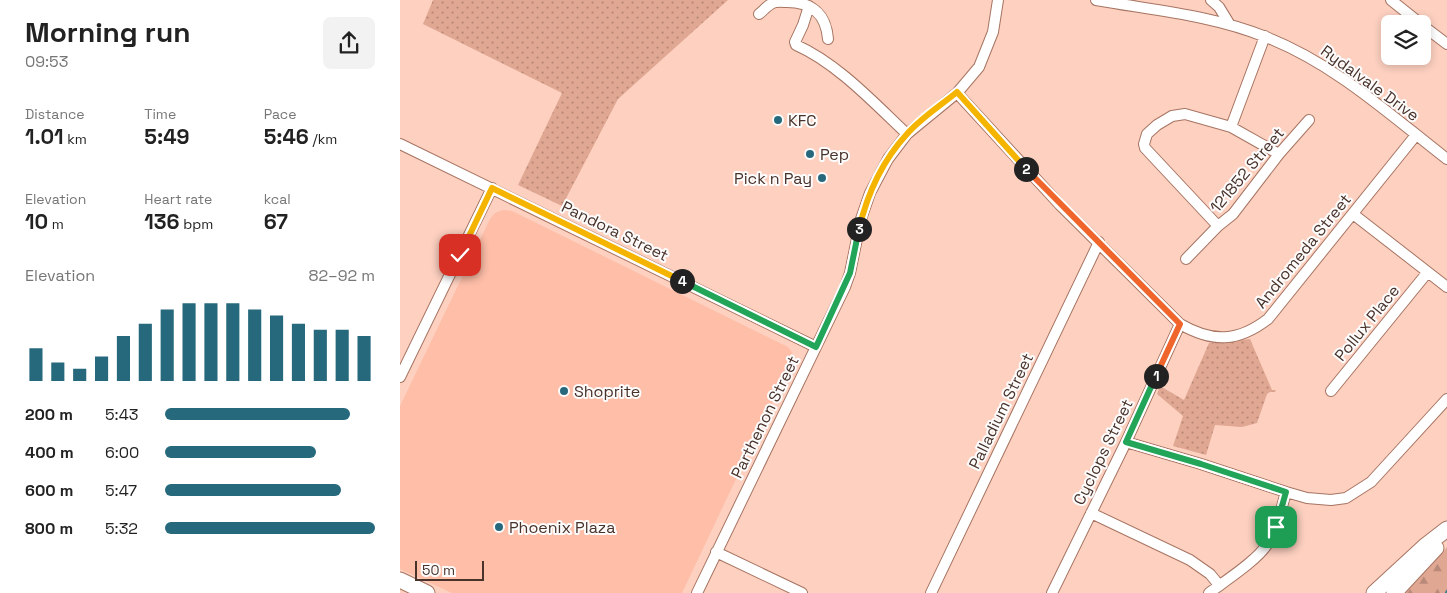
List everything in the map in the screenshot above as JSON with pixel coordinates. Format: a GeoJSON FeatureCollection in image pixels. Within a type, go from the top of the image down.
{"type":"FeatureCollection","features":[{"type":"Feature","properties":{"kind":"main road"},"geometry":{"type":"LineString","coordinates":[[1374,593],[1425,546],[1447,531]]}},
{"type":"Feature","properties":{"kind":"main road"},"geometry":{"type":"LineString","coordinates":[[1394,593],[1432,552],[1447,531]]}},
{"type":"Feature","properties":{"kind":"main road"},"geometry":{"type":"LineString","coordinates":[[400,580],[427,593]]}},
{"type":"Feature","properties":{"kind":"street","name":"Parthenon Street"},"geometry":{"type":"LineString","coordinates":[[696,593],[850,273],[861,219],[870,193],[888,159],[907,134],[957,92],[979,66],[993,32],[998,0]]}},
{"type":"Feature","properties":{"kind":"street","name":"Rydalvale Drive"},"geometry":{"type":"LineString","coordinates":[[1096,0],[1230,25],[1265,36],[1316,60],[1333,71],[1447,159]]}},
{"type":"Feature","properties":{"kind":"street"},"geometry":{"type":"LineString","coordinates":[[1211,0],[1219,6],[1230,25]]}},
{"type":"Feature","properties":{"kind":"street"},"geometry":{"type":"LineString","coordinates":[[1391,0],[1410,15]]}},
{"type":"Feature","properties":{"kind":"street"},"geometry":{"type":"LineString","coordinates":[[759,14],[773,2],[795,2],[809,6],[819,13],[827,27],[828,39]]}},
{"type":"Feature","properties":{"kind":"street"},"geometry":{"type":"LineString","coordinates":[[809,6],[804,25],[795,42],[796,45],[811,52],[853,83],[907,134]]}},
{"type":"Feature","properties":{"kind":"street"},"geometry":{"type":"LineString","coordinates":[[1431,31],[1447,44]]}},
{"type":"Feature","properties":{"kind":"street"},"geometry":{"type":"LineString","coordinates":[[1231,127],[1265,36]]}},
{"type":"Feature","properties":{"kind":"street","name":"Andromeda Street"},"geometry":{"type":"LineString","coordinates":[[957,92],[1034,177],[1180,324],[1192,331],[1210,337],[1238,336],[1254,330],[1268,318],[1288,296],[1416,135]]}},
{"type":"Feature","properties":{"kind":"street"},"geometry":{"type":"LineString","coordinates":[[1218,226],[1146,148],[1144,144],[1147,134],[1164,120],[1185,114],[1231,127],[1280,154]]}},
{"type":"Feature","properties":{"kind":"street","name":"121852 Street"},"geometry":{"type":"LineString","coordinates":[[1186,259],[1218,226],[1233,214],[1308,120]]}},
{"type":"Feature","properties":{"kind":"street","name":"Pandora Street"},"geometry":{"type":"LineString","coordinates":[[400,144],[816,347]]}},
{"type":"Feature","properties":{"kind":"street"},"geometry":{"type":"LineString","coordinates":[[400,377],[492,188]]}},
{"type":"Feature","properties":{"kind":"street"},"geometry":{"type":"LineString","coordinates":[[1353,214],[1447,287]]}},
{"type":"Feature","properties":{"kind":"street","name":"Palladium Street"},"geometry":{"type":"LineString","coordinates":[[931,593],[1099,242]]}},
{"type":"Feature","properties":{"kind":"street","name":"Pollux Place"},"geometry":{"type":"LineString","coordinates":[[1331,391],[1427,273]]}},
{"type":"Feature","properties":{"kind":"street","name":"Cyclops Street"},"geometry":{"type":"LineString","coordinates":[[1052,593],[1126,442],[1180,324]]}},
{"type":"Feature","properties":{"kind":"street"},"geometry":{"type":"LineString","coordinates":[[1126,442],[1306,498],[1331,500],[1346,498],[1371,482],[1447,399]]}},
{"type":"Feature","properties":{"kind":"street"},"geometry":{"type":"LineString","coordinates":[[1209,593],[1260,553],[1267,545],[1275,530],[1286,492]]}},
{"type":"Feature","properties":{"kind":"street"},"geometry":{"type":"LineString","coordinates":[[1091,513],[1190,560],[1210,574],[1219,585]]}},
{"type":"Feature","properties":{"kind":"street"},"geometry":{"type":"LineString","coordinates":[[716,552],[802,593]]}},
{"type":"Feature","properties":{"kind":"shaded area"},"geometry":{"type":"Polygon","coordinates":[[[503,210],[512,211],[788,347],[792,352],[792,361],[682,593],[452,593],[400,569],[400,406],[490,219],[495,213],[503,210]]]}},
{"type":"Feature","properties":{"kind":"green space"},"geometry":{"type":"Polygon","coordinates":[[[433,0],[728,0],[618,99],[562,206],[518,185],[562,93],[423,24],[433,0]]]}},
{"type":"Feature","properties":{"kind":"green space"},"geometry":{"type":"Polygon","coordinates":[[[1250,339],[1272,390],[1276,390],[1267,394],[1257,423],[1242,427],[1215,425],[1206,455],[1173,446],[1183,416],[1157,394],[1160,386],[1184,400],[1209,343],[1250,339]]]}},
{"type":"Feature","properties":{"kind":"green space"},"geometry":{"type":"Polygon","coordinates":[[[1447,547],[1447,593],[1405,593],[1443,552],[1447,547]]]}},
{"type":"Feature","properties":{"kind":"place","name":"KFC"},"geometry":{"type":"Point","coordinates":[778,120]}},
{"type":"Feature","properties":{"kind":"place","name":"Pep"},"geometry":{"type":"Point","coordinates":[810,154]}},
{"type":"Feature","properties":{"kind":"place","name":"Pick n Pay"},"geometry":{"type":"Point","coordinates":[822,178]}},
{"type":"Feature","properties":{"kind":"place","name":"Shoprite"},"geometry":{"type":"Point","coordinates":[564,391]}},
{"type":"Feature","properties":{"kind":"place","name":"Phoenix Plaza"},"geometry":{"type":"Point","coordinates":[499,527]}},
{"type":"Feature","properties":{"kind":"route"},"geometry":{"type":"LineString","coordinates":[[460,255],[492,188],[816,347],[850,273],[861,219],[870,193],[888,159],[907,134],[957,92],[1014,157],[1060,205],[1180,324],[1126,442],[1286,492],[1276,527]]}}]}
